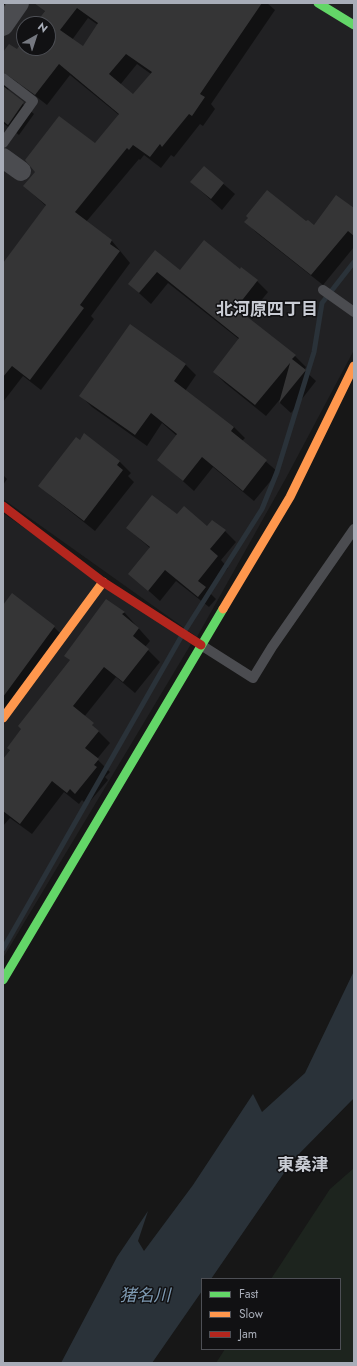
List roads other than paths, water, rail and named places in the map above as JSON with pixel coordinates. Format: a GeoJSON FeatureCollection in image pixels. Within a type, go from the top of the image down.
{"type":"FeatureCollection","features":[{"type":"Feature","properties":{"kind":"street"},"geometry":{"type":"LineString","coordinates":[[3,26],[19,3]]}},
{"type":"Feature","properties":{"kind":"street"},"geometry":{"type":"LineString","coordinates":[[330,6],[354,25]]}},
{"type":"Feature","properties":{"kind":"street"},"geometry":{"type":"LineString","coordinates":[[3,158],[21,171]]}},
{"type":"Feature","properties":{"kind":"street"},"geometry":{"type":"LineString","coordinates":[[3,980],[290,497],[354,366]]}},
{"type":"Feature","properties":{"kind":"street"},"geometry":{"type":"LineString","coordinates":[[3,506],[103,582],[202,645]]}},
{"type":"Feature","properties":{"kind":"street"},"geometry":{"type":"LineString","coordinates":[[3,718],[103,582]]}},
{"type":"Feature","properties":{"kind":"lane"},"geometry":{"type":"LineString","coordinates":[[3,78],[33,101],[3,143]]}},
{"type":"Feature","properties":{"kind":"lane"},"geometry":{"type":"LineString","coordinates":[[323,290],[354,312]]}},
{"type":"Feature","properties":{"kind":"lane"},"geometry":{"type":"LineString","coordinates":[[202,645],[253,678],[272,647],[354,529]]}},
{"type":"Feature","properties":{"kind":"water","name":"猪名川"},"geometry":{"type":"Polygon","coordinates":[[[354,971],[354,1098],[293,1160],[212,1278],[201,1278],[201,1292],[152,1363],[61,1363],[117,1257],[148,1211],[138,1241],[144,1251],[193,1185],[253,1094],[262,1112],[305,1073],[354,971]]]}},
{"type":"Feature","properties":{"kind":"waterway"},"geometry":{"type":"LineString","coordinates":[[186,629],[262,509],[277,472],[314,352],[322,303],[354,262]]}},
{"type":"Feature","properties":{"kind":"waterway"},"geometry":{"type":"LineString","coordinates":[[3,949],[181,637]]}},
{"type":"Feature","properties":{"kind":"district","name":"北河原四丁目"},"geometry":{"type":"Point","coordinates":[267,311]}},
{"type":"Feature","properties":{"kind":"district","name":"東桑津"},"geometry":{"type":"Point","coordinates":[303,1166]}}]}
